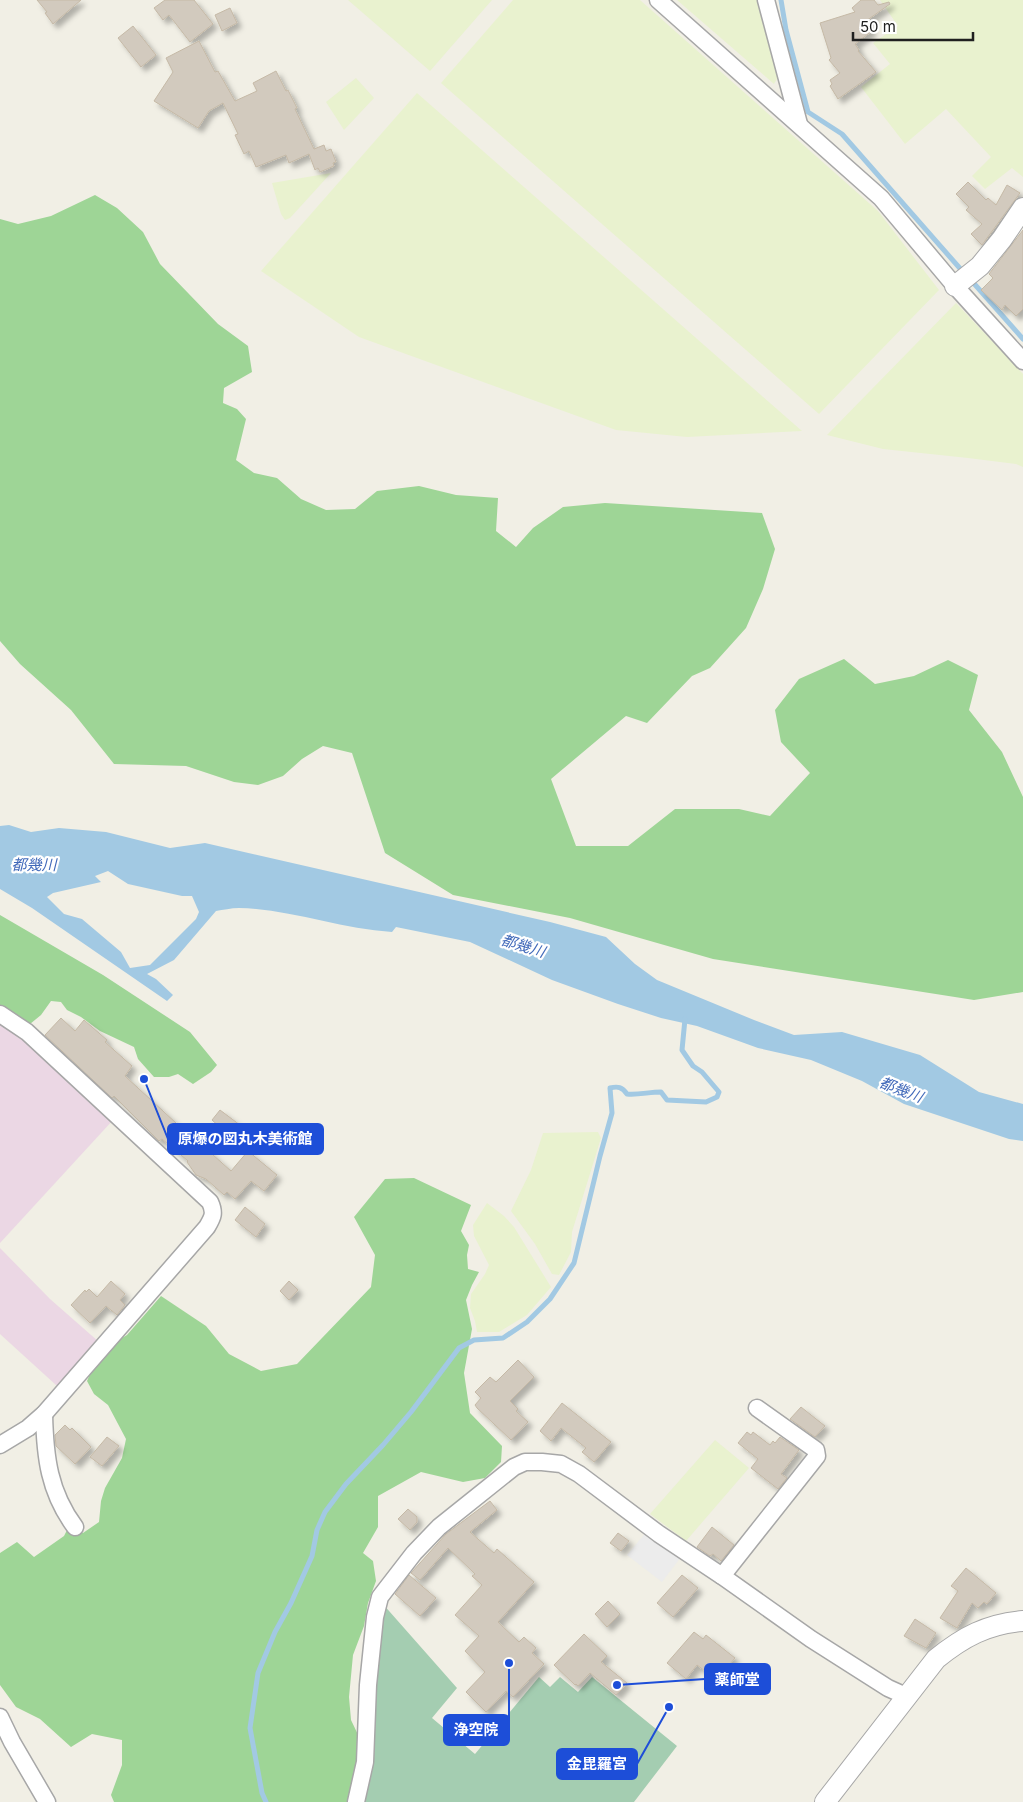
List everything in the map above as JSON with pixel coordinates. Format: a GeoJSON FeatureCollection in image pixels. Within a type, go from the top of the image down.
{"type":"FeatureCollection","features":[{"type":"Feature","properties":{"kind":"street"},"geometry":{"type":"LineString","coordinates":[[658,0],[881,198],[1023,361]]}},
{"type":"Feature","properties":{"kind":"street"},"geometry":{"type":"LineString","coordinates":[[766,0],[799,124]]}},
{"type":"Feature","properties":{"kind":"street"},"geometry":{"type":"LineString","coordinates":[[956,286],[985,259],[1002,239],[1023,208]]}},
{"type":"Feature","properties":{"kind":"street"},"geometry":{"type":"LineString","coordinates":[[0,1014],[27,1032],[210,1202],[214,1210],[213,1217],[207,1227],[44,1414],[28,1428],[0,1445]]}},
{"type":"Feature","properties":{"kind":"street"},"geometry":{"type":"LineString","coordinates":[[722,1576],[817,1456],[816,1450],[757,1408]]}},
{"type":"Feature","properties":{"kind":"street"},"geometry":{"type":"LineString","coordinates":[[44,1414],[45,1448],[50,1474],[57,1495],[75,1527]]}},
{"type":"Feature","properties":{"kind":"street"},"geometry":{"type":"LineString","coordinates":[[356,1802],[365,1762],[368,1686],[375,1617],[380,1597],[414,1553],[439,1527],[514,1467],[525,1462],[561,1464],[579,1474],[659,1534],[811,1639],[888,1688],[908,1697]]}},
{"type":"Feature","properties":{"kind":"street"},"geometry":{"type":"LineString","coordinates":[[825,1802],[936,1660],[955,1643],[981,1630],[1006,1622],[1023,1621]]}},
{"type":"Feature","properties":{"kind":"street"},"geometry":{"type":"LineString","coordinates":[[0,1716],[12,1742],[47,1802]]}},
{"type":"Feature","properties":{"kind":"shaded area"},"geometry":{"type":"Polygon","coordinates":[[[0,1021],[12,1028],[113,1120],[0,1243],[0,1021]]]}},
{"type":"Feature","properties":{"kind":"shaded area"},"geometry":{"type":"Polygon","coordinates":[[[0,1248],[50,1299],[99,1342],[63,1385],[56,1385],[0,1334],[0,1248]]]}},
{"type":"Feature","properties":{"kind":"shaded area"},"geometry":{"type":"Polygon","coordinates":[[[648,1530],[681,1557],[662,1582],[627,1555],[648,1530]]]}},
{"type":"Feature","properties":{"kind":"green space"},"geometry":{"type":"Polygon","coordinates":[[[348,0],[492,0],[430,71],[348,0]]]}},
{"type":"Feature","properties":{"kind":"green space"},"geometry":{"type":"Polygon","coordinates":[[[513,0],[640,0],[878,211],[939,290],[819,414],[441,83],[513,0]]]}},
{"type":"Feature","properties":{"kind":"green space"},"geometry":{"type":"Polygon","coordinates":[[[677,0],[757,0],[779,75],[774,84],[677,0]]]}},
{"type":"Feature","properties":{"kind":"green space"},"geometry":{"type":"Polygon","coordinates":[[[880,0],[1023,0],[1023,177],[1012,168],[985,189],[972,176],[991,157],[946,109],[905,144],[861,87],[890,64],[873,43],[898,26],[880,0]]]}},
{"type":"Feature","properties":{"kind":"green space"},"geometry":{"type":"Polygon","coordinates":[[[356,78],[374,98],[344,130],[326,102],[356,78]]]}},
{"type":"Feature","properties":{"kind":"green space"},"geometry":{"type":"Polygon","coordinates":[[[417,93],[802,431],[687,437],[616,430],[359,337],[261,271],[417,93]]]}},
{"type":"Feature","properties":{"kind":"green space"},"geometry":{"type":"Polygon","coordinates":[[[331,173],[290,218],[285,220],[281,214],[272,183],[331,173]]]}},
{"type":"Feature","properties":{"kind":"green space"},"geometry":{"type":"Polygon","coordinates":[[[95,195],[117,208],[143,232],[160,264],[218,324],[248,346],[252,372],[224,388],[223,403],[237,409],[246,419],[236,460],[254,473],[277,478],[301,499],[326,510],[355,509],[377,491],[419,486],[456,495],[498,498],[496,531],[516,547],[533,528],[563,507],[605,503],[762,513],[775,549],[763,589],[746,628],[710,668],[692,676],[647,723],[626,716],[551,779],[576,846],[628,846],[675,809],[739,809],[770,816],[810,773],[781,742],[775,710],[799,679],[844,659],[875,684],[914,676],[948,660],[978,675],[969,710],[1002,752],[1023,797],[1023,992],[974,1000],[713,959],[570,918],[453,895],[385,853],[352,753],[323,746],[302,759],[283,776],[258,785],[234,782],[186,766],[114,764],[71,710],[20,664],[0,641],[0,219],[18,224],[51,216],[95,195]]]}},
{"type":"Feature","properties":{"kind":"green space"},"geometry":{"type":"Polygon","coordinates":[[[956,303],[1023,374],[1023,467],[1016,464],[883,449],[827,435],[956,303]]]}},
{"type":"Feature","properties":{"kind":"green space"},"geometry":{"type":"Polygon","coordinates":[[[0,915],[103,975],[190,1032],[217,1065],[211,1072],[193,1084],[178,1074],[169,1077],[154,1077],[138,1059],[134,1047],[100,1031],[81,1017],[67,1010],[61,1002],[51,1001],[41,1015],[30,1024],[0,1018],[0,915]]]}},
{"type":"Feature","properties":{"kind":"green space"},"geometry":{"type":"Polygon","coordinates":[[[598,1132],[601,1138],[572,1232],[571,1252],[559,1275],[552,1274],[535,1244],[511,1211],[531,1170],[543,1133],[598,1132]]]}},
{"type":"Feature","properties":{"kind":"green space"},"geometry":{"type":"Polygon","coordinates":[[[414,1178],[471,1205],[461,1231],[469,1245],[467,1255],[468,1269],[479,1272],[466,1300],[472,1329],[464,1373],[470,1413],[502,1446],[501,1462],[485,1478],[463,1482],[421,1472],[378,1496],[378,1527],[363,1553],[373,1561],[376,1581],[368,1603],[364,1626],[353,1655],[349,1697],[351,1720],[362,1743],[357,1802],[114,1802],[111,1795],[122,1765],[122,1740],[92,1734],[71,1747],[40,1719],[16,1707],[0,1685],[0,1553],[17,1542],[34,1557],[64,1536],[69,1526],[83,1533],[99,1522],[101,1501],[105,1488],[122,1458],[126,1439],[108,1405],[94,1394],[87,1381],[94,1365],[110,1345],[127,1335],[161,1296],[206,1326],[229,1354],[261,1371],[297,1364],[371,1287],[375,1255],[354,1217],[385,1179],[414,1178]]]}},
{"type":"Feature","properties":{"kind":"green space"},"geometry":{"type":"Polygon","coordinates":[[[487,1203],[504,1216],[514,1227],[551,1287],[527,1315],[499,1332],[477,1332],[470,1308],[471,1294],[489,1265],[474,1236],[473,1225],[487,1203]]]}},
{"type":"Feature","properties":{"kind":"green space"},"geometry":{"type":"Polygon","coordinates":[[[715,1440],[749,1468],[686,1541],[650,1514],[715,1440]]]}},
{"type":"Feature","properties":{"kind":"green space"},"geometry":{"type":"Polygon","coordinates":[[[382,1603],[457,1688],[432,1718],[475,1754],[539,1677],[550,1687],[560,1677],[578,1692],[592,1677],[677,1746],[634,1802],[360,1802],[382,1603]]]}},
{"type":"Feature","properties":{"kind":"water","name":"都幾川"},"geometry":{"type":"Polygon","coordinates":[[[9,825],[31,832],[59,828],[106,832],[170,848],[205,843],[550,922],[606,937],[635,964],[657,980],[754,1020],[794,1035],[842,1032],[920,1055],[979,1092],[1023,1104],[1023,1141],[1009,1139],[904,1104],[862,1081],[811,1060],[758,1048],[697,1026],[661,1018],[618,1004],[552,980],[470,942],[396,927],[392,932],[373,930],[258,909],[236,908],[216,911],[174,960],[147,974],[156,979],[173,995],[167,1001],[32,908],[0,889],[0,826],[9,825]],[[108,871],[95,876],[101,882],[53,893],[47,897],[64,914],[82,919],[121,952],[130,968],[150,965],[196,919],[199,912],[192,896],[182,896],[128,884],[108,871]]]}},
{"type":"Feature","properties":{"kind":"building"},"geometry":{"type":"Polygon","coordinates":[[[37,0],[81,0],[53,24],[45,13],[47,12],[37,0]]]}},
{"type":"Feature","properties":{"kind":"building"},"geometry":{"type":"Polygon","coordinates":[[[165,0],[194,0],[213,24],[190,42],[169,15],[163,20],[154,8],[165,0]]]}},
{"type":"Feature","properties":{"kind":"building"},"geometry":{"type":"Polygon","coordinates":[[[861,0],[874,0],[878,5],[889,2],[890,4],[866,21],[872,31],[855,44],[858,51],[876,72],[838,99],[830,86],[832,84],[830,80],[840,73],[829,60],[831,58],[820,23],[855,12],[852,8],[861,0]]]}},
{"type":"Feature","properties":{"kind":"building"},"geometry":{"type":"Polygon","coordinates":[[[230,8],[237,23],[222,31],[215,15],[230,8]]]}},
{"type":"Feature","properties":{"kind":"building"},"geometry":{"type":"Polygon","coordinates":[[[133,26],[156,55],[141,67],[118,38],[133,26]]]}},
{"type":"Feature","properties":{"kind":"building"},"geometry":{"type":"Polygon","coordinates":[[[199,41],[215,72],[218,71],[235,101],[257,91],[253,83],[276,71],[297,108],[295,109],[314,149],[324,145],[326,151],[331,149],[336,162],[333,163],[334,166],[320,172],[318,168],[315,170],[309,154],[289,163],[286,155],[256,167],[249,151],[244,154],[235,135],[238,134],[223,103],[209,111],[198,128],[154,101],[173,72],[166,58],[199,41]]]}},
{"type":"Feature","properties":{"kind":"building"},"geometry":{"type":"Polygon","coordinates":[[[968,182],[986,200],[988,198],[996,205],[1007,185],[1020,193],[982,245],[971,234],[982,224],[966,210],[969,207],[956,194],[968,182]]]}},
{"type":"Feature","properties":{"kind":"building"},"geometry":{"type":"Polygon","coordinates":[[[1023,230],[1023,309],[1016,316],[1005,305],[1002,310],[981,290],[993,278],[989,274],[1023,230]]]}},
{"type":"Feature","properties":{"kind":"building"},"geometry":{"type":"Polygon","coordinates":[[[61,1018],[75,1031],[84,1020],[107,1040],[105,1042],[132,1066],[125,1076],[231,1171],[248,1151],[277,1175],[264,1191],[251,1181],[235,1199],[227,1192],[224,1195],[206,1179],[196,1175],[188,1161],[162,1139],[159,1141],[114,1096],[112,1098],[45,1035],[61,1018]]]}},
{"type":"Feature","properties":{"kind":"building"},"geometry":{"type":"Polygon","coordinates":[[[220,1110],[240,1125],[231,1137],[212,1120],[220,1110]]]}},
{"type":"Feature","properties":{"kind":"building"},"geometry":{"type":"Polygon","coordinates":[[[245,1207],[265,1224],[256,1237],[235,1220],[245,1207]]]}},
{"type":"Feature","properties":{"kind":"building"},"geometry":{"type":"Polygon","coordinates":[[[111,1281],[125,1294],[120,1300],[125,1305],[117,1315],[106,1306],[90,1323],[71,1305],[85,1290],[86,1292],[89,1289],[97,1297],[111,1281]]]}},
{"type":"Feature","properties":{"kind":"building"},"geometry":{"type":"Polygon","coordinates":[[[289,1281],[298,1290],[289,1300],[280,1291],[289,1281]]]}},
{"type":"Feature","properties":{"kind":"building"},"geometry":{"type":"Polygon","coordinates":[[[518,1360],[534,1377],[510,1401],[518,1409],[516,1411],[528,1422],[511,1440],[477,1408],[475,1405],[481,1398],[475,1392],[490,1377],[496,1382],[518,1360]]]}},
{"type":"Feature","properties":{"kind":"building"},"geometry":{"type":"Polygon","coordinates":[[[562,1403],[611,1442],[594,1462],[582,1452],[586,1448],[561,1428],[551,1441],[540,1431],[562,1403]]]}},
{"type":"Feature","properties":{"kind":"building"},"geometry":{"type":"Polygon","coordinates":[[[801,1407],[825,1426],[815,1437],[790,1419],[801,1407]]]}},
{"type":"Feature","properties":{"kind":"building"},"geometry":{"type":"Polygon","coordinates":[[[65,1425],[70,1430],[72,1428],[91,1447],[75,1464],[56,1446],[55,1435],[65,1425]]]}},
{"type":"Feature","properties":{"kind":"building"},"geometry":{"type":"Polygon","coordinates":[[[747,1432],[751,1435],[753,1432],[770,1445],[773,1441],[775,1443],[780,1437],[799,1450],[781,1474],[787,1478],[778,1489],[751,1468],[758,1459],[738,1443],[747,1432]]]}},
{"type":"Feature","properties":{"kind":"building"},"geometry":{"type":"Polygon","coordinates":[[[107,1437],[119,1446],[102,1466],[90,1457],[107,1437]]]}},
{"type":"Feature","properties":{"kind":"building"},"geometry":{"type":"Polygon","coordinates":[[[490,1501],[497,1510],[470,1532],[494,1553],[497,1549],[534,1582],[498,1622],[519,1642],[524,1637],[536,1648],[532,1653],[544,1664],[513,1697],[506,1691],[486,1712],[466,1692],[485,1672],[465,1651],[479,1636],[455,1615],[482,1585],[472,1576],[475,1574],[448,1548],[420,1580],[411,1573],[446,1534],[490,1501]]]}},
{"type":"Feature","properties":{"kind":"building"},"geometry":{"type":"Polygon","coordinates":[[[408,1509],[417,1517],[417,1522],[410,1530],[398,1519],[408,1509]]]}},
{"type":"Feature","properties":{"kind":"building"},"geometry":{"type":"Polygon","coordinates":[[[712,1527],[734,1545],[721,1561],[713,1554],[710,1556],[697,1547],[712,1527]]]}},
{"type":"Feature","properties":{"kind":"building"},"geometry":{"type":"Polygon","coordinates":[[[618,1533],[629,1541],[621,1551],[610,1543],[618,1533]]]}},
{"type":"Feature","properties":{"kind":"building"},"geometry":{"type":"Polygon","coordinates":[[[966,1568],[996,1593],[987,1604],[984,1602],[978,1608],[972,1603],[957,1628],[940,1618],[958,1591],[951,1586],[966,1568]]]}},
{"type":"Feature","properties":{"kind":"building"},"geometry":{"type":"Polygon","coordinates":[[[409,1575],[436,1598],[420,1616],[395,1594],[409,1575]]]}},
{"type":"Feature","properties":{"kind":"building"},"geometry":{"type":"Polygon","coordinates":[[[682,1575],[698,1588],[673,1617],[657,1603],[682,1575]]]}},
{"type":"Feature","properties":{"kind":"building"},"geometry":{"type":"Polygon","coordinates":[[[608,1601],[620,1614],[607,1627],[595,1614],[608,1601]]]}},
{"type":"Feature","properties":{"kind":"building"},"geometry":{"type":"Polygon","coordinates":[[[915,1619],[936,1633],[926,1648],[904,1636],[915,1619]]]}},
{"type":"Feature","properties":{"kind":"building"},"geometry":{"type":"Polygon","coordinates":[[[694,1632],[703,1639],[706,1635],[735,1658],[725,1670],[720,1665],[715,1671],[709,1667],[705,1671],[697,1665],[686,1679],[667,1663],[694,1632]]]}},
{"type":"Feature","properties":{"kind":"building"},"geometry":{"type":"Polygon","coordinates":[[[584,1634],[607,1656],[601,1662],[627,1683],[616,1695],[590,1673],[578,1686],[575,1685],[554,1665],[584,1634]]]}},
{"type":"Feature","properties":{"kind":"waterway"},"geometry":{"type":"LineString","coordinates":[[781,0],[786,30],[808,112],[842,134],[964,273]]}},
{"type":"Feature","properties":{"kind":"waterway"},"geometry":{"type":"LineString","coordinates":[[970,279],[1023,339]]}},
{"type":"Feature","properties":{"kind":"waterway"},"geometry":{"type":"LineString","coordinates":[[266,1802],[262,1793],[250,1728],[258,1673],[275,1632],[291,1603],[312,1556],[317,1530],[325,1512],[346,1484],[411,1412],[459,1348],[474,1340],[503,1338],[527,1322],[550,1299],[574,1263],[612,1113],[610,1088],[620,1088],[627,1094],[661,1092],[667,1100],[706,1102],[717,1097],[719,1092],[702,1072],[693,1066],[682,1050],[685,1019]]}},
{"type":"Feature","properties":{"kind":"place","name":"原爆の図丸木美術館"},"geometry":{"type":"Point","coordinates":[144,1079]}},
{"type":"Feature","properties":{"kind":"place","name":"浄空院"},"geometry":{"type":"Point","coordinates":[509,1663]}},
{"type":"Feature","properties":{"kind":"place","name":"薬師堂"},"geometry":{"type":"Point","coordinates":[617,1685]}},
{"type":"Feature","properties":{"kind":"place","name":"金毘羅宮"},"geometry":{"type":"Point","coordinates":[669,1707]}}]}
